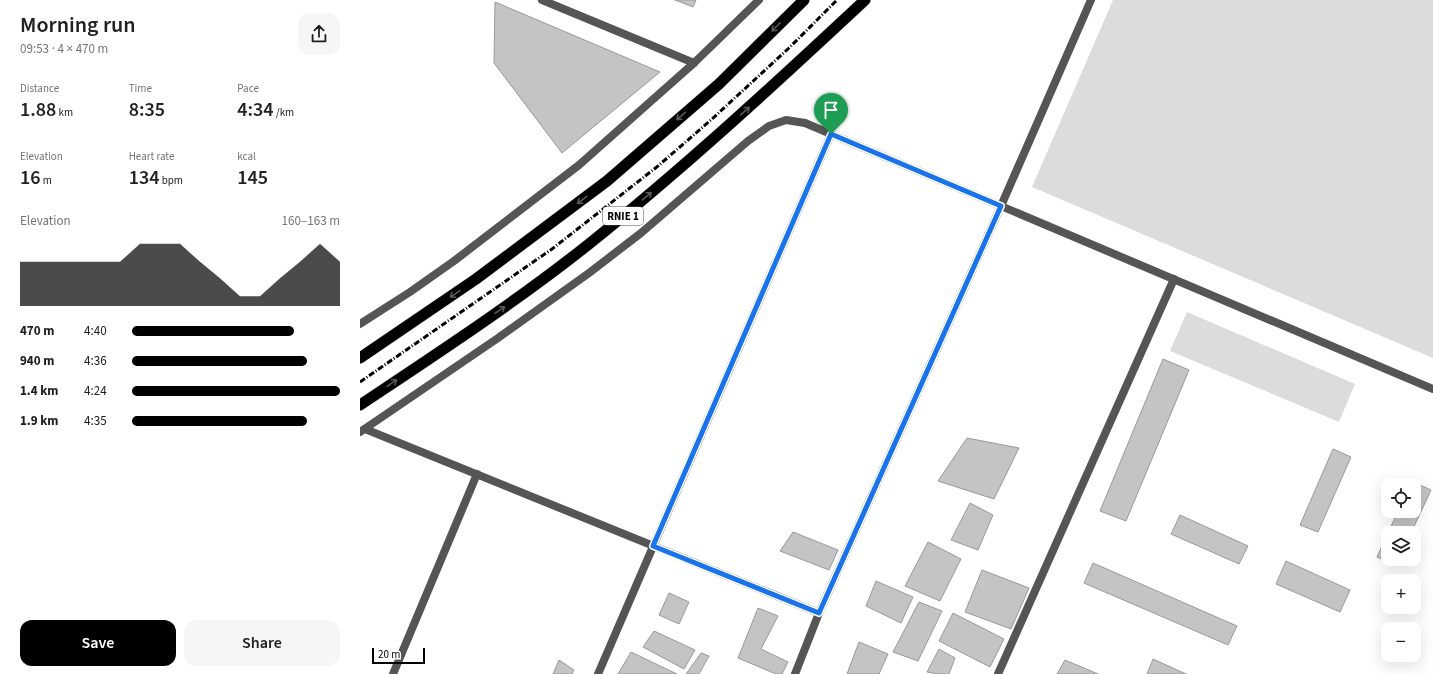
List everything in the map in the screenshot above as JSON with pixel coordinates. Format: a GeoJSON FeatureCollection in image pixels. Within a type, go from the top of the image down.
{"type":"FeatureCollection","features":[{"type":"Feature","properties":{"kind":"highway"},"geometry":{"type":"LineString","coordinates":[[360,358],[476,279],[606,181],[720,84],[804,0]]}},
{"type":"Feature","properties":{"kind":"highway","name":"RNIE 1"},"geometry":{"type":"LineString","coordinates":[[360,405],[524,294],[589,244],[682,167],[865,0]]}},
{"type":"Feature","properties":{"kind":"street"},"geometry":{"type":"LineString","coordinates":[[542,0],[694,63]]}},
{"type":"Feature","properties":{"kind":"street"},"geometry":{"type":"LineString","coordinates":[[360,324],[410,292],[573,170],[694,63],[759,0]]}},
{"type":"Feature","properties":{"kind":"street"},"geometry":{"type":"LineString","coordinates":[[795,674],[819,613],[1001,206],[1090,0]]}},
{"type":"Feature","properties":{"kind":"street"},"geometry":{"type":"LineString","coordinates":[[362,430],[498,338],[589,273],[641,233],[748,141],[769,126],[786,120],[805,123],[1433,389]]}},
{"type":"Feature","properties":{"kind":"street"},"geometry":{"type":"LineString","coordinates":[[598,674],[831,134]]}},
{"type":"Feature","properties":{"kind":"street"},"geometry":{"type":"LineString","coordinates":[[998,674],[1174,279]]}},
{"type":"Feature","properties":{"kind":"street"},"geometry":{"type":"LineString","coordinates":[[362,430],[477,474],[819,613]]}},
{"type":"Feature","properties":{"kind":"street"},"geometry":{"type":"LineString","coordinates":[[392,674],[477,474]]}},
{"type":"Feature","properties":{"kind":"shaded area"},"geometry":{"type":"Polygon","coordinates":[[[1113,0],[1433,0],[1433,358],[1032,187],[1113,0]]]}},
{"type":"Feature","properties":{"kind":"shaded area"},"geometry":{"type":"Polygon","coordinates":[[[1187,312],[1355,384],[1339,422],[1170,351],[1187,312]]]}},
{"type":"Feature","properties":{"kind":"building"},"geometry":{"type":"Polygon","coordinates":[[[675,0],[696,0],[693,7],[675,0]]]}},
{"type":"Feature","properties":{"kind":"building"},"geometry":{"type":"Polygon","coordinates":[[[495,2],[660,72],[562,153],[494,63],[495,2]]]}},
{"type":"Feature","properties":{"kind":"building"},"geometry":{"type":"Polygon","coordinates":[[[1163,359],[1189,370],[1126,521],[1100,511],[1163,359]]]}},
{"type":"Feature","properties":{"kind":"building"},"geometry":{"type":"Polygon","coordinates":[[[967,438],[1019,448],[994,499],[938,481],[967,438]]]}},
{"type":"Feature","properties":{"kind":"building"},"geometry":{"type":"Polygon","coordinates":[[[1333,449],[1351,457],[1318,532],[1300,525],[1333,449]]]}},
{"type":"Feature","properties":{"kind":"building"},"geometry":{"type":"Polygon","coordinates":[[[1421,486],[1431,490],[1421,512],[1421,486]]]}},
{"type":"Feature","properties":{"kind":"building"},"geometry":{"type":"Polygon","coordinates":[[[970,503],[993,515],[978,550],[951,540],[970,503]]]}},
{"type":"Feature","properties":{"kind":"building"},"geometry":{"type":"Polygon","coordinates":[[[1180,515],[1248,546],[1239,564],[1171,534],[1180,515]]]}},
{"type":"Feature","properties":{"kind":"building"},"geometry":{"type":"Polygon","coordinates":[[[1395,518],[1418,518],[1414,526],[1391,526],[1395,518]]]}},
{"type":"Feature","properties":{"kind":"building"},"geometry":{"type":"Polygon","coordinates":[[[793,532],[838,550],[829,570],[780,551],[793,532]]]}},
{"type":"Feature","properties":{"kind":"building"},"geometry":{"type":"Polygon","coordinates":[[[928,542],[961,559],[940,601],[905,586],[928,542]]]}},
{"type":"Feature","properties":{"kind":"building"},"geometry":{"type":"Polygon","coordinates":[[[1381,548],[1381,559],[1377,557],[1381,548]]]}},
{"type":"Feature","properties":{"kind":"building"},"geometry":{"type":"Polygon","coordinates":[[[1286,561],[1350,590],[1340,612],[1276,584],[1286,561]]]}},
{"type":"Feature","properties":{"kind":"building"},"geometry":{"type":"Polygon","coordinates":[[[1093,563],[1237,626],[1228,645],[1084,583],[1093,563]]]}},
{"type":"Feature","properties":{"kind":"building"},"geometry":{"type":"Polygon","coordinates":[[[982,570],[1029,588],[1011,629],[965,612],[982,570]]]}},
{"type":"Feature","properties":{"kind":"building"},"geometry":{"type":"Polygon","coordinates":[[[876,581],[913,597],[901,623],[866,606],[876,581]]]}},
{"type":"Feature","properties":{"kind":"building"},"geometry":{"type":"Polygon","coordinates":[[[669,593],[689,602],[679,624],[659,615],[669,593]]]}},
{"type":"Feature","properties":{"kind":"building"},"geometry":{"type":"Polygon","coordinates":[[[919,602],[942,611],[918,661],[893,652],[919,602]]]}},
{"type":"Feature","properties":{"kind":"building"},"geometry":{"type":"Polygon","coordinates":[[[758,608],[778,616],[761,649],[788,662],[782,674],[776,674],[738,658],[758,608]]]}},
{"type":"Feature","properties":{"kind":"building"},"geometry":{"type":"Polygon","coordinates":[[[953,613],[1004,639],[990,667],[939,641],[953,613]]]}},
{"type":"Feature","properties":{"kind":"building"},"geometry":{"type":"Polygon","coordinates":[[[654,631],[695,650],[684,669],[643,647],[654,631]]]}},
{"type":"Feature","properties":{"kind":"building"},"geometry":{"type":"Polygon","coordinates":[[[859,642],[888,654],[879,674],[847,674],[859,642]]]}},
{"type":"Feature","properties":{"kind":"building"},"geometry":{"type":"Polygon","coordinates":[[[939,649],[955,658],[949,674],[927,672],[939,649]]]}},
{"type":"Feature","properties":{"kind":"building"},"geometry":{"type":"Polygon","coordinates":[[[631,652],[677,674],[618,674],[631,652]]]}},
{"type":"Feature","properties":{"kind":"building"},"geometry":{"type":"Polygon","coordinates":[[[701,653],[709,656],[699,674],[686,674],[701,653]]]}},
{"type":"Feature","properties":{"kind":"building"},"geometry":{"type":"Polygon","coordinates":[[[1153,659],[1186,674],[1147,674],[1153,659]]]}},
{"type":"Feature","properties":{"kind":"building"},"geometry":{"type":"Polygon","coordinates":[[[559,660],[574,670],[572,674],[553,674],[559,660]]]}},
{"type":"Feature","properties":{"kind":"building"},"geometry":{"type":"Polygon","coordinates":[[[1065,660],[1098,674],[1057,674],[1065,660]]]}},
{"type":"Feature","properties":{"kind":"railway"},"geometry":{"type":"LineString","coordinates":[[360,382],[552,249],[658,166],[712,119],[789,48],[837,0]]}},
{"type":"Feature","properties":{"kind":"route"},"geometry":{"type":"LineString","coordinates":[[831,134],[1001,206],[819,613],[653,546],[831,134]]}}]}
